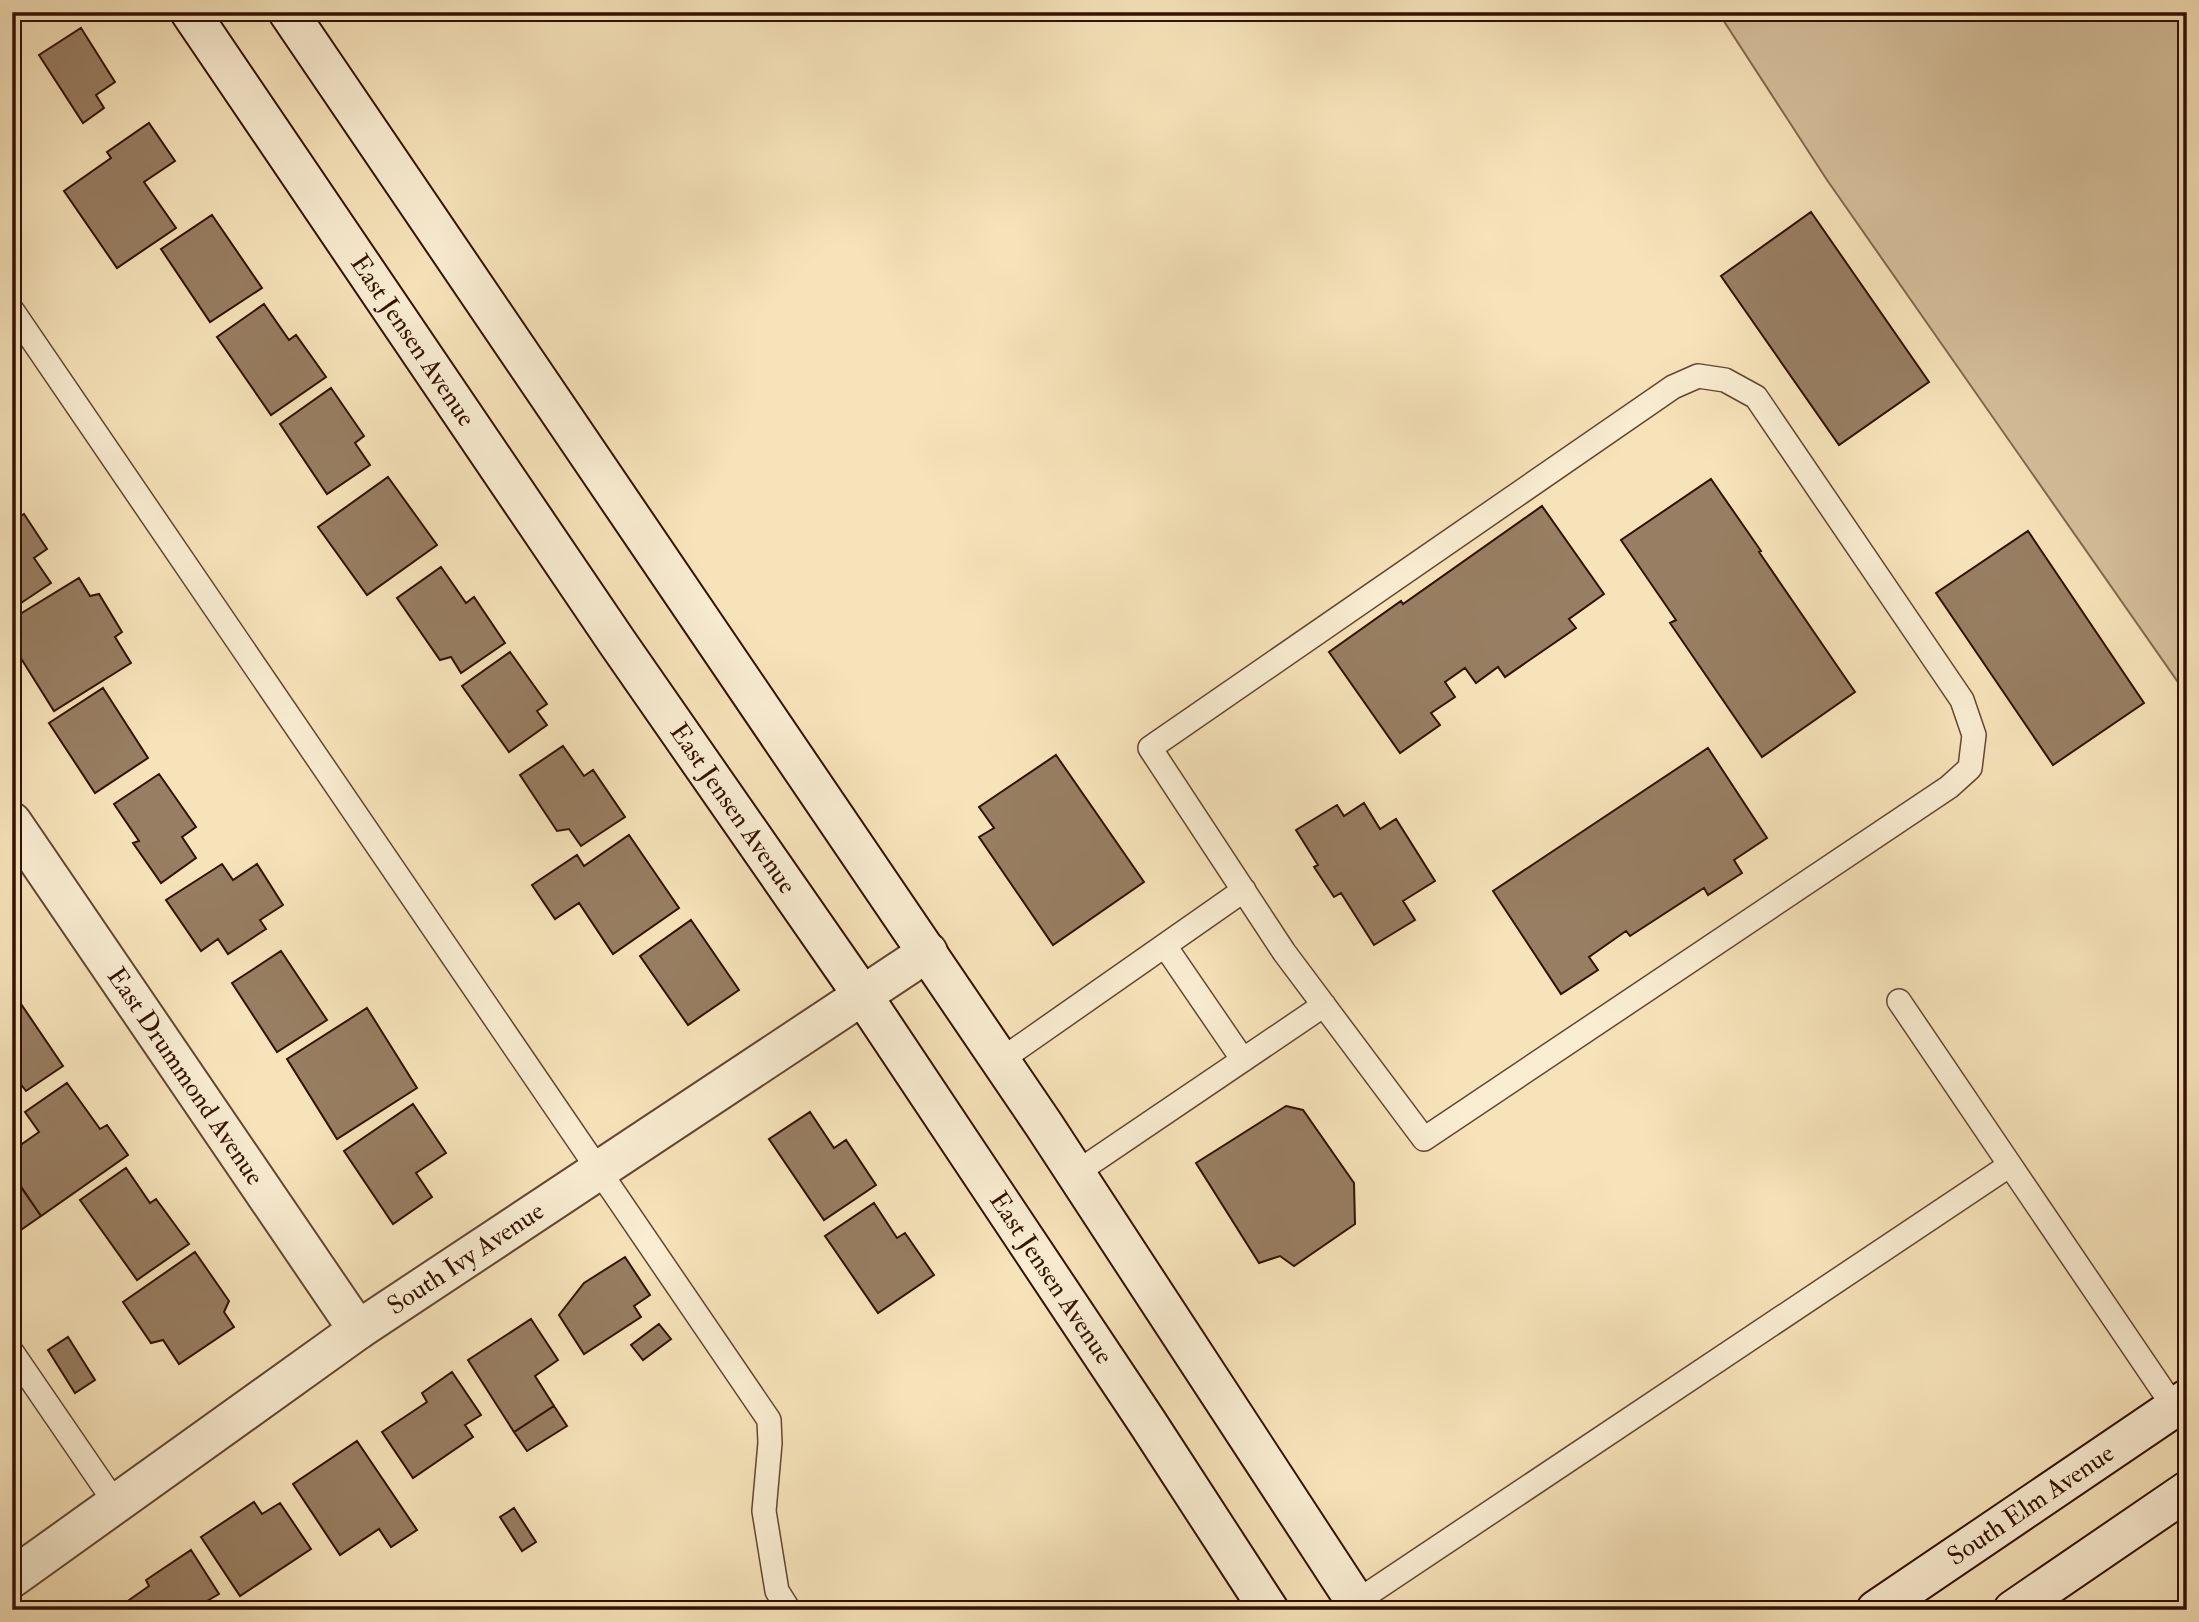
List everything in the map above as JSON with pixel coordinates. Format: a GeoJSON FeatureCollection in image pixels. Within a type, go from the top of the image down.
{"type":"FeatureCollection","features":[{"type":"Feature","properties":{"kind":"main road","name":"East Jensen Avenue"},"geometry":{"type":"LineString","coordinates":[[190,12],[617,642],[863,996],[1269,1610]]}},
{"type":"Feature","properties":{"kind":"main road"},"geometry":{"type":"LineString","coordinates":[[288,12],[1001,1060],[1359,1606]]}},
{"type":"Feature","properties":{"kind":"main road","name":"East Drummond Avenue"},"geometry":{"type":"LineString","coordinates":[[12,822],[358,1330]]}},
{"type":"Feature","properties":{"kind":"main road","name":"South Ivy Avenue"},"geometry":{"type":"LineString","coordinates":[[12,1578],[358,1330],[928,952]]}},
{"type":"Feature","properties":{"kind":"main road","name":"South Elm Avenue"},"geometry":{"type":"LineString","coordinates":[[1876,1610],[2181,1403]]}},
{"type":"Feature","properties":{"kind":"main road"},"geometry":{"type":"LineString","coordinates":[[2013,1610],[2187,1492]]}},
{"type":"Feature","properties":{"kind":"lane"},"geometry":{"type":"LineString","coordinates":[[12,310],[769,1420],[770,1443],[764,1511],[777,1591],[789,1610]]}},
{"type":"Feature","properties":{"kind":"lane"},"geometry":{"type":"LineString","coordinates":[[1698,376],[1725,380],[1756,397],[1962,700],[1974,735],[1970,768],[1949,787],[1424,1139],[1284,952],[1244,890],[1150,748],[1673,387],[1698,376]]}},
{"type":"Feature","properties":{"kind":"lane"},"geometry":{"type":"LineString","coordinates":[[1001,1060],[1244,890]]}},
{"type":"Feature","properties":{"kind":"lane"},"geometry":{"type":"LineString","coordinates":[[1165,947],[1242,1060]]}},
{"type":"Feature","properties":{"kind":"lane"},"geometry":{"type":"LineString","coordinates":[[1899,1001],[2010,1165],[2181,1403]]}},
{"type":"Feature","properties":{"kind":"lane"},"geometry":{"type":"LineString","coordinates":[[1076,1173],[1324,1005]]}},
{"type":"Feature","properties":{"kind":"lane"},"geometry":{"type":"LineString","coordinates":[[1359,1606],[2010,1165]]}},
{"type":"Feature","properties":{"kind":"lane"},"geometry":{"type":"LineString","coordinates":[[12,1352],[116,1504]]}},
{"type":"Feature","properties":{"kind":"shaded area"},"geometry":{"type":"Polygon","coordinates":[[[1718,12],[2187,12],[2187,695],[1827,180],[1718,12]]]}},
{"type":"Feature","properties":{"kind":"building"},"geometry":{"type":"Polygon","coordinates":[[[81,28],[115,82],[96,95],[104,108],[83,123],[39,55],[81,28]]]}},
{"type":"Feature","properties":{"kind":"building"},"geometry":{"type":"Polygon","coordinates":[[[149,123],[175,161],[144,182],[176,228],[117,268],[64,191],[111,158],[107,152],[149,123]]]}},
{"type":"Feature","properties":{"kind":"building"},"geometry":{"type":"Polygon","coordinates":[[[1811,212],[1929,382],[1839,445],[1721,276],[1811,212]]]}},
{"type":"Feature","properties":{"kind":"building"},"geometry":{"type":"Polygon","coordinates":[[[212,215],[262,288],[210,322],[161,249],[212,215]]]}},
{"type":"Feature","properties":{"kind":"building"},"geometry":{"type":"Polygon","coordinates":[[[264,304],[289,340],[296,335],[326,377],[271,415],[217,337],[264,304]]]}},
{"type":"Feature","properties":{"kind":"building"},"geometry":{"type":"Polygon","coordinates":[[[331,388],[364,436],[355,443],[370,465],[327,494],[280,424],[331,388]]]}},
{"type":"Feature","properties":{"kind":"building"},"geometry":{"type":"Polygon","coordinates":[[[388,477],[437,545],[367,595],[318,527],[388,477]]]}},
{"type":"Feature","properties":{"kind":"building"},"geometry":{"type":"Polygon","coordinates":[[[1711,479],[1855,692],[1762,757],[1670,623],[1676,620],[1621,540],[1711,479]]]}},
{"type":"Feature","properties":{"kind":"building"},"geometry":{"type":"Polygon","coordinates":[[[1542,506],[1604,594],[1569,619],[1576,628],[1505,677],[1498,667],[1476,683],[1465,668],[1445,682],[1455,697],[1431,713],[1440,725],[1400,753],[1329,652],[1401,601],[1403,604],[1542,506]]]}},
{"type":"Feature","properties":{"kind":"building"},"geometry":{"type":"Polygon","coordinates":[[[24,514],[47,549],[34,558],[51,583],[12,609],[12,520],[24,514]]]}},
{"type":"Feature","properties":{"kind":"building"},"geometry":{"type":"Polygon","coordinates":[[[2028,531],[2144,703],[2053,765],[1936,593],[2028,531]]]}},
{"type":"Feature","properties":{"kind":"building"},"geometry":{"type":"Polygon","coordinates":[[[441,567],[466,603],[474,597],[505,643],[461,673],[451,657],[440,660],[397,598],[441,567]]]}},
{"type":"Feature","properties":{"kind":"building"},"geometry":{"type":"Polygon","coordinates":[[[79,578],[90,596],[99,594],[122,632],[115,637],[131,663],[54,711],[12,644],[12,619],[79,578]]]}},
{"type":"Feature","properties":{"kind":"building"},"geometry":{"type":"Polygon","coordinates":[[[510,652],[547,704],[537,711],[547,725],[509,752],[462,686],[510,652]]]}},
{"type":"Feature","properties":{"kind":"building"},"geometry":{"type":"Polygon","coordinates":[[[103,688],[148,758],[95,793],[49,723],[103,688]]]}},
{"type":"Feature","properties":{"kind":"building"},"geometry":{"type":"Polygon","coordinates":[[[563,746],[584,776],[593,770],[625,817],[581,846],[569,829],[557,831],[520,775],[563,746]]]}},
{"type":"Feature","properties":{"kind":"building"},"geometry":{"type":"Polygon","coordinates":[[[1708,748],[1767,838],[1734,860],[1742,873],[1708,895],[1704,888],[1630,936],[1626,931],[1589,957],[1598,970],[1561,994],[1493,891],[1708,748]]]}},
{"type":"Feature","properties":{"kind":"building"},"geometry":{"type":"Polygon","coordinates":[[[1056,755],[1144,882],[1053,945],[979,837],[994,828],[979,807],[1056,755]]]}},
{"type":"Feature","properties":{"kind":"building"},"geometry":{"type":"Polygon","coordinates":[[[159,774],[196,827],[182,837],[196,858],[161,883],[133,843],[139,841],[114,804],[159,774]]]}},
{"type":"Feature","properties":{"kind":"building"},"geometry":{"type":"Polygon","coordinates":[[[1364,803],[1380,829],[1396,819],[1435,881],[1403,901],[1415,920],[1374,945],[1341,893],[1334,897],[1314,867],[1318,865],[1296,830],[1337,805],[1344,816],[1364,803]]]}},
{"type":"Feature","properties":{"kind":"building"},"geometry":{"type":"Polygon","coordinates":[[[629,835],[679,908],[613,954],[579,903],[555,919],[532,885],[577,855],[584,866],[629,835]]]}},
{"type":"Feature","properties":{"kind":"building"},"geometry":{"type":"Polygon","coordinates":[[[222,864],[233,880],[257,864],[283,905],[260,920],[266,929],[228,954],[218,939],[201,951],[166,900],[222,864]]]}},
{"type":"Feature","properties":{"kind":"building"},"geometry":{"type":"Polygon","coordinates":[[[691,920],[739,990],[688,1025],[640,956],[691,920]]]}},
{"type":"Feature","properties":{"kind":"building"},"geometry":{"type":"Polygon","coordinates":[[[281,951],[327,1020],[277,1052],[232,983],[281,951]]]}},
{"type":"Feature","properties":{"kind":"building"},"geometry":{"type":"Polygon","coordinates":[[[19,1001],[63,1066],[26,1091],[12,1073],[12,1006],[19,1001]]]}},
{"type":"Feature","properties":{"kind":"building"},"geometry":{"type":"Polygon","coordinates":[[[367,1008],[417,1088],[337,1139],[287,1059],[367,1008]]]}},
{"type":"Feature","properties":{"kind":"building"},"geometry":{"type":"Polygon","coordinates":[[[67,1083],[100,1129],[107,1125],[128,1155],[41,1216],[12,1174],[12,1151],[39,1132],[25,1112],[67,1083]]]}},
{"type":"Feature","properties":{"kind":"building"},"geometry":{"type":"Polygon","coordinates":[[[413,1104],[446,1153],[416,1173],[432,1197],[393,1224],[344,1151],[413,1104]]]}},
{"type":"Feature","properties":{"kind":"building"},"geometry":{"type":"Polygon","coordinates":[[[1286,1106],[1303,1110],[1354,1183],[1355,1224],[1294,1266],[1280,1256],[1259,1263],[1196,1163],[1286,1106]]]}},
{"type":"Feature","properties":{"kind":"building"},"geometry":{"type":"Polygon","coordinates":[[[810,1112],[834,1148],[846,1140],[876,1185],[824,1220],[769,1139],[810,1112]]]}},
{"type":"Feature","properties":{"kind":"building"},"geometry":{"type":"Polygon","coordinates":[[[126,1168],[150,1203],[156,1199],[189,1244],[137,1280],[80,1200],[126,1168]]]}},
{"type":"Feature","properties":{"kind":"building"},"geometry":{"type":"Polygon","coordinates":[[[22,1188],[41,1216],[12,1236],[12,1196],[22,1188]]]}},
{"type":"Feature","properties":{"kind":"building"},"geometry":{"type":"Polygon","coordinates":[[[874,1203],[897,1238],[905,1233],[934,1275],[878,1313],[825,1236],[874,1203]]]}},
{"type":"Feature","properties":{"kind":"building"},"geometry":{"type":"Polygon","coordinates":[[[195,1252],[229,1301],[224,1312],[234,1327],[179,1364],[163,1340],[151,1343],[123,1302],[195,1252]]]}},
{"type":"Feature","properties":{"kind":"building"},"geometry":{"type":"Polygon","coordinates":[[[625,1257],[650,1295],[634,1306],[641,1317],[584,1354],[559,1315],[584,1283],[625,1257]]]}},
{"type":"Feature","properties":{"kind":"building"},"geometry":{"type":"Polygon","coordinates":[[[531,1319],[558,1360],[535,1376],[554,1406],[514,1432],[468,1360],[531,1319]]]}},
{"type":"Feature","properties":{"kind":"building"},"geometry":{"type":"Polygon","coordinates":[[[659,1324],[671,1339],[643,1360],[631,1345],[659,1324]]]}},
{"type":"Feature","properties":{"kind":"building"},"geometry":{"type":"Polygon","coordinates":[[[68,1337],[95,1380],[75,1393],[48,1350],[68,1337]]]}},
{"type":"Feature","properties":{"kind":"building"},"geometry":{"type":"Polygon","coordinates":[[[452,1372],[481,1415],[465,1425],[473,1437],[413,1478],[382,1432],[427,1402],[422,1393],[452,1372]]]}},
{"type":"Feature","properties":{"kind":"building"},"geometry":{"type":"Polygon","coordinates":[[[554,1406],[567,1426],[527,1451],[514,1432],[554,1406]]]}},
{"type":"Feature","properties":{"kind":"building"},"geometry":{"type":"Polygon","coordinates":[[[357,1441],[417,1530],[391,1547],[379,1529],[340,1555],[293,1484],[357,1441]]]}},
{"type":"Feature","properties":{"kind":"building"},"geometry":{"type":"Polygon","coordinates":[[[254,1502],[262,1514],[280,1503],[311,1549],[240,1596],[201,1537],[254,1502]]]}},
{"type":"Feature","properties":{"kind":"building"},"geometry":{"type":"Polygon","coordinates":[[[514,1508],[536,1542],[522,1551],[500,1517],[514,1508]]]}},
{"type":"Feature","properties":{"kind":"building"},"geometry":{"type":"Polygon","coordinates":[[[191,1550],[219,1594],[202,1604],[206,1610],[115,1610],[149,1586],[146,1580],[191,1550]]]}}]}
